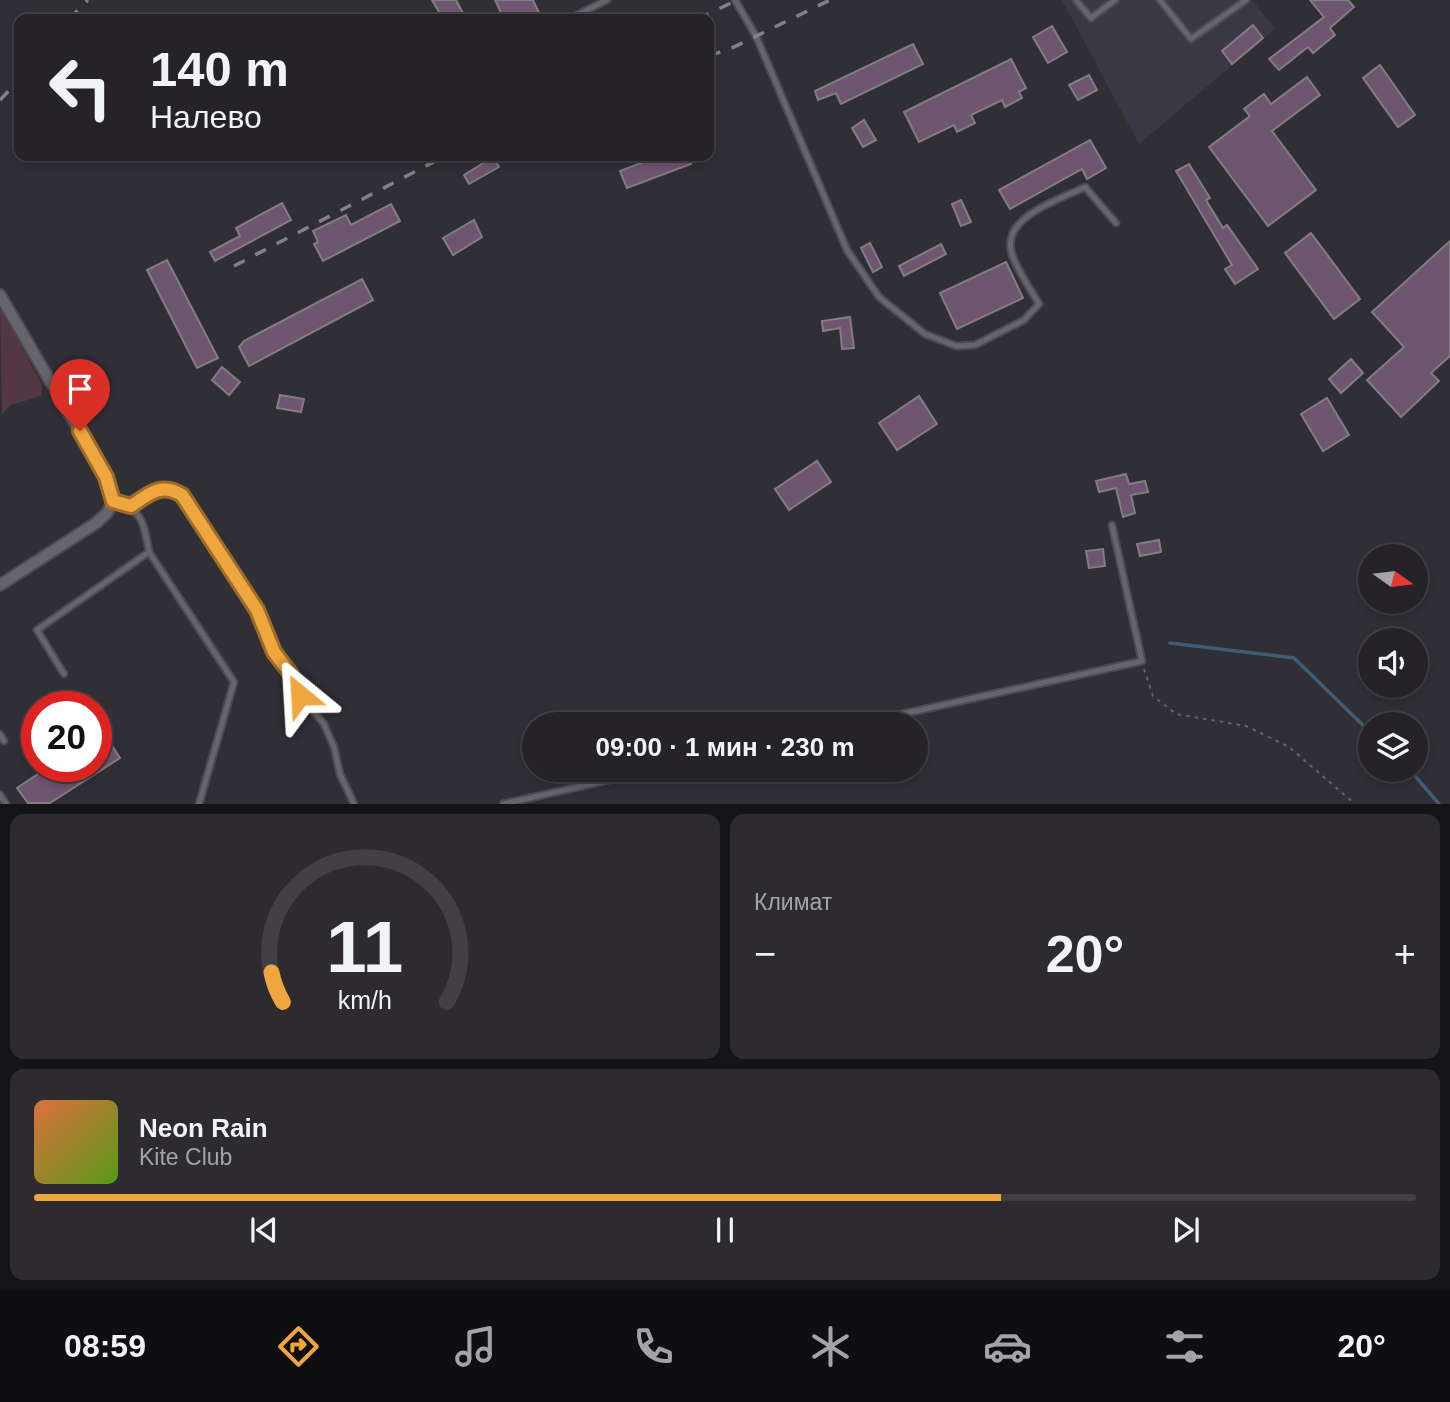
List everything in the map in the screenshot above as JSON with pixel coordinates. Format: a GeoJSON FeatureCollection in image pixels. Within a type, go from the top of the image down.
{"type":"FeatureCollection","features":[{"type":"Feature","properties":{"kind":"street"},"geometry":{"type":"LineString","coordinates":[[0,295],[106,477],[113,501],[107,513],[96,523],[0,585]]}},
{"type":"Feature","properties":{"kind":"lane"},"geometry":{"type":"LineString","coordinates":[[579,14],[607,0]]}},
{"type":"Feature","properties":{"kind":"lane"},"geometry":{"type":"LineString","coordinates":[[736,0],[756,36],[847,250],[879,297],[925,334],[956,346],[975,345],[1024,320],[1039,304],[1011,250],[1012,232],[1022,218],[1085,187],[1116,223]]}},
{"type":"Feature","properties":{"kind":"lane"},"geometry":{"type":"LineString","coordinates":[[1076,0],[1091,18],[1115,0]]}},
{"type":"Feature","properties":{"kind":"lane"},"geometry":{"type":"LineString","coordinates":[[1160,0],[1191,39],[1246,0]]}},
{"type":"Feature","properties":{"kind":"lane"},"geometry":{"type":"LineString","coordinates":[[131,506],[155,491],[171,488],[182,495],[257,610],[274,652],[290,673],[300,695],[324,724],[334,747],[340,774],[354,803]]}},
{"type":"Feature","properties":{"kind":"lane"},"geometry":{"type":"LineString","coordinates":[[113,501],[131,506],[145,526],[149,552],[234,682],[199,803]]}},
{"type":"Feature","properties":{"kind":"lane"},"geometry":{"type":"LineString","coordinates":[[911,712],[1142,661],[1112,525]]}},
{"type":"Feature","properties":{"kind":"lane"},"geometry":{"type":"LineString","coordinates":[[64,674],[37,630],[149,552]]}},
{"type":"Feature","properties":{"kind":"lane"},"geometry":{"type":"LineString","coordinates":[[0,734],[5,741]]}},
{"type":"Feature","properties":{"kind":"lane"},"geometry":{"type":"LineString","coordinates":[[503,803],[598,782]]}},
{"type":"Feature","properties":{"kind":"lane"},"geometry":{"type":"LineString","coordinates":[[0,795],[6,803]]}},
{"type":"Feature","properties":{"kind":"path"},"geometry":{"type":"LineString","coordinates":[[1142,661],[1153,696],[1176,714],[1246,726],[1289,747],[1355,803]]}},
{"type":"Feature","properties":{"kind":"shaded area"},"geometry":{"type":"Polygon","coordinates":[[[1062,0],[1252,0],[1275,29],[1139,144],[1062,0]]]}},
{"type":"Feature","properties":{"kind":"shaded area"},"geometry":{"type":"Polygon","coordinates":[[[0,305],[42,385],[41,396],[11,405],[2,414],[0,305]]]}},
{"type":"Feature","properties":{"kind":"building"},"geometry":{"type":"Polygon","coordinates":[[[432,0],[456,0],[463,14],[440,14],[432,0]]]}},
{"type":"Feature","properties":{"kind":"building"},"geometry":{"type":"Polygon","coordinates":[[[495,0],[533,0],[540,14],[502,14],[495,0]]]}},
{"type":"Feature","properties":{"kind":"building"},"geometry":{"type":"Polygon","coordinates":[[[1310,0],[1348,0],[1354,7],[1330,28],[1335,35],[1313,53],[1308,47],[1279,70],[1269,59],[1324,17],[1310,0]]]}},
{"type":"Feature","properties":{"kind":"building"},"geometry":{"type":"Polygon","coordinates":[[[1253,25],[1263,38],[1232,64],[1222,51],[1253,25]]]}},
{"type":"Feature","properties":{"kind":"building"},"geometry":{"type":"Polygon","coordinates":[[[1052,26],[1067,52],[1048,63],[1033,37],[1052,26]]]}},
{"type":"Feature","properties":{"kind":"building"},"geometry":{"type":"Polygon","coordinates":[[[913,44],[923,64],[841,104],[836,93],[818,100],[815,91],[913,44]]]}},
{"type":"Feature","properties":{"kind":"building"},"geometry":{"type":"Polygon","coordinates":[[[1011,59],[1026,88],[1019,92],[1022,98],[1005,107],[1002,100],[971,115],[975,123],[957,132],[954,125],[919,142],[904,112],[1011,59]]]}},
{"type":"Feature","properties":{"kind":"building"},"geometry":{"type":"Polygon","coordinates":[[[1380,65],[1415,115],[1398,127],[1363,78],[1380,65]]]}},
{"type":"Feature","properties":{"kind":"building"},"geometry":{"type":"Polygon","coordinates":[[[1089,75],[1097,90],[1078,100],[1069,85],[1089,75]]]}},
{"type":"Feature","properties":{"kind":"building"},"geometry":{"type":"Polygon","coordinates":[[[1307,77],[1320,95],[1272,131],[1316,190],[1268,226],[1209,147],[1250,116],[1244,109],[1264,94],[1271,104],[1307,77]]]}},
{"type":"Feature","properties":{"kind":"building"},"geometry":{"type":"Polygon","coordinates":[[[864,120],[876,140],[863,147],[852,128],[864,120]]]}},
{"type":"Feature","properties":{"kind":"building"},"geometry":{"type":"Polygon","coordinates":[[[1090,140],[1106,168],[1087,179],[1082,169],[1010,209],[999,190],[1090,140]]]}},
{"type":"Feature","properties":{"kind":"building"},"geometry":{"type":"Polygon","coordinates":[[[487,161],[495,161],[499,167],[469,184],[464,175],[487,161]]]}},
{"type":"Feature","properties":{"kind":"building"},"geometry":{"type":"Polygon","coordinates":[[[646,161],[690,161],[691,164],[627,188],[620,171],[646,161]]]}},
{"type":"Feature","properties":{"kind":"building"},"geometry":{"type":"Polygon","coordinates":[[[1189,164],[1210,198],[1206,200],[1223,228],[1227,225],[1258,269],[1235,284],[1225,269],[1232,265],[1176,171],[1189,164]]]}},
{"type":"Feature","properties":{"kind":"building"},"geometry":{"type":"Polygon","coordinates":[[[961,200],[971,222],[961,226],[952,204],[961,200]]]}},
{"type":"Feature","properties":{"kind":"building"},"geometry":{"type":"Polygon","coordinates":[[[282,203],[291,220],[215,261],[210,252],[240,236],[236,228],[282,203]]]}},
{"type":"Feature","properties":{"kind":"building"},"geometry":{"type":"Polygon","coordinates":[[[391,204],[400,221],[323,261],[314,244],[318,242],[313,231],[346,215],[351,225],[391,204]]]}},
{"type":"Feature","properties":{"kind":"building"},"geometry":{"type":"Polygon","coordinates":[[[474,220],[482,237],[453,255],[443,238],[474,220]]]}},
{"type":"Feature","properties":{"kind":"building"},"geometry":{"type":"Polygon","coordinates":[[[1311,233],[1360,299],[1334,319],[1285,253],[1311,233]]]}},
{"type":"Feature","properties":{"kind":"building"},"geometry":{"type":"Polygon","coordinates":[[[1450,241],[1450,356],[1431,373],[1439,381],[1401,417],[1367,380],[1404,347],[1372,312],[1450,241]]]}},
{"type":"Feature","properties":{"kind":"building"},"geometry":{"type":"Polygon","coordinates":[[[870,243],[882,267],[873,272],[861,248],[870,243]]]}},
{"type":"Feature","properties":{"kind":"building"},"geometry":{"type":"Polygon","coordinates":[[[941,244],[946,254],[904,276],[899,266],[941,244]]]}},
{"type":"Feature","properties":{"kind":"building"},"geometry":{"type":"Polygon","coordinates":[[[167,260],[218,358],[197,368],[147,270],[167,260]]]}},
{"type":"Feature","properties":{"kind":"building"},"geometry":{"type":"Polygon","coordinates":[[[1006,262],[1023,298],[957,329],[940,293],[1006,262]]]}},
{"type":"Feature","properties":{"kind":"building"},"geometry":{"type":"Polygon","coordinates":[[[362,279],[373,300],[249,366],[239,347],[244,341],[362,279]]]}},
{"type":"Feature","properties":{"kind":"building"},"geometry":{"type":"Polygon","coordinates":[[[850,317],[854,348],[842,349],[840,328],[823,331],[822,321],[850,317]]]}},
{"type":"Feature","properties":{"kind":"building"},"geometry":{"type":"Polygon","coordinates":[[[1351,359],[1363,373],[1341,393],[1329,379],[1351,359]]]}},
{"type":"Feature","properties":{"kind":"building"},"geometry":{"type":"Polygon","coordinates":[[[222,367],[240,382],[229,395],[212,380],[222,367]]]}},
{"type":"Feature","properties":{"kind":"building"},"geometry":{"type":"Polygon","coordinates":[[[280,395],[304,399],[301,412],[277,408],[280,395]]]}},
{"type":"Feature","properties":{"kind":"building"},"geometry":{"type":"Polygon","coordinates":[[[919,396],[937,424],[897,450],[879,423],[919,396]]]}},
{"type":"Feature","properties":{"kind":"building"},"geometry":{"type":"Polygon","coordinates":[[[1327,398],[1349,435],[1323,451],[1301,414],[1327,398]]]}},
{"type":"Feature","properties":{"kind":"building"},"geometry":{"type":"Polygon","coordinates":[[[817,461],[831,482],[789,510],[775,489],[817,461]]]}},
{"type":"Feature","properties":{"kind":"building"},"geometry":{"type":"Polygon","coordinates":[[[1126,474],[1129,484],[1145,481],[1148,492],[1131,495],[1135,513],[1123,517],[1116,488],[1099,492],[1096,481],[1126,474]]]}},
{"type":"Feature","properties":{"kind":"building"},"geometry":{"type":"Polygon","coordinates":[[[1159,540],[1161,552],[1140,556],[1137,544],[1159,540]]]}},
{"type":"Feature","properties":{"kind":"building"},"geometry":{"type":"Polygon","coordinates":[[[1103,549],[1105,566],[1089,568],[1086,551],[1103,549]]]}},
{"type":"Feature","properties":{"kind":"building"},"geometry":{"type":"Polygon","coordinates":[[[112,746],[120,758],[112,763],[112,746]]]}},
{"type":"Feature","properties":{"kind":"building"},"geometry":{"type":"Polygon","coordinates":[[[26,782],[83,782],[50,803],[28,803],[17,788],[26,782]]]}},
{"type":"Feature","properties":{"kind":"waterway"},"geometry":{"type":"LineString","coordinates":[[1170,643],[1294,658],[1358,720]]}},
{"type":"Feature","properties":{"kind":"waterway"},"geometry":{"type":"LineString","coordinates":[[1420,782],[1439,804]]}},
{"type":"Feature","properties":{"kind":"railway"},"geometry":{"type":"LineString","coordinates":[[74,14],[88,0]]}},
{"type":"Feature","properties":{"kind":"railway"},"geometry":{"type":"LineString","coordinates":[[708,14],[737,0]]}},
{"type":"Feature","properties":{"kind":"railway"},"geometry":{"type":"LineString","coordinates":[[714,54],[830,0]]}},
{"type":"Feature","properties":{"kind":"railway"},"geometry":{"type":"LineString","coordinates":[[0,100],[14,85]]}},
{"type":"Feature","properties":{"kind":"railway"},"geometry":{"type":"LineString","coordinates":[[234,266],[435,161]]}},
{"type":"Feature","properties":{"kind":"route"},"geometry":{"type":"LineString","coordinates":[[80,431],[106,477],[113,501],[131,506],[155,491],[171,488],[182,495],[257,610],[274,652],[290,673],[300,695]]}}]}
